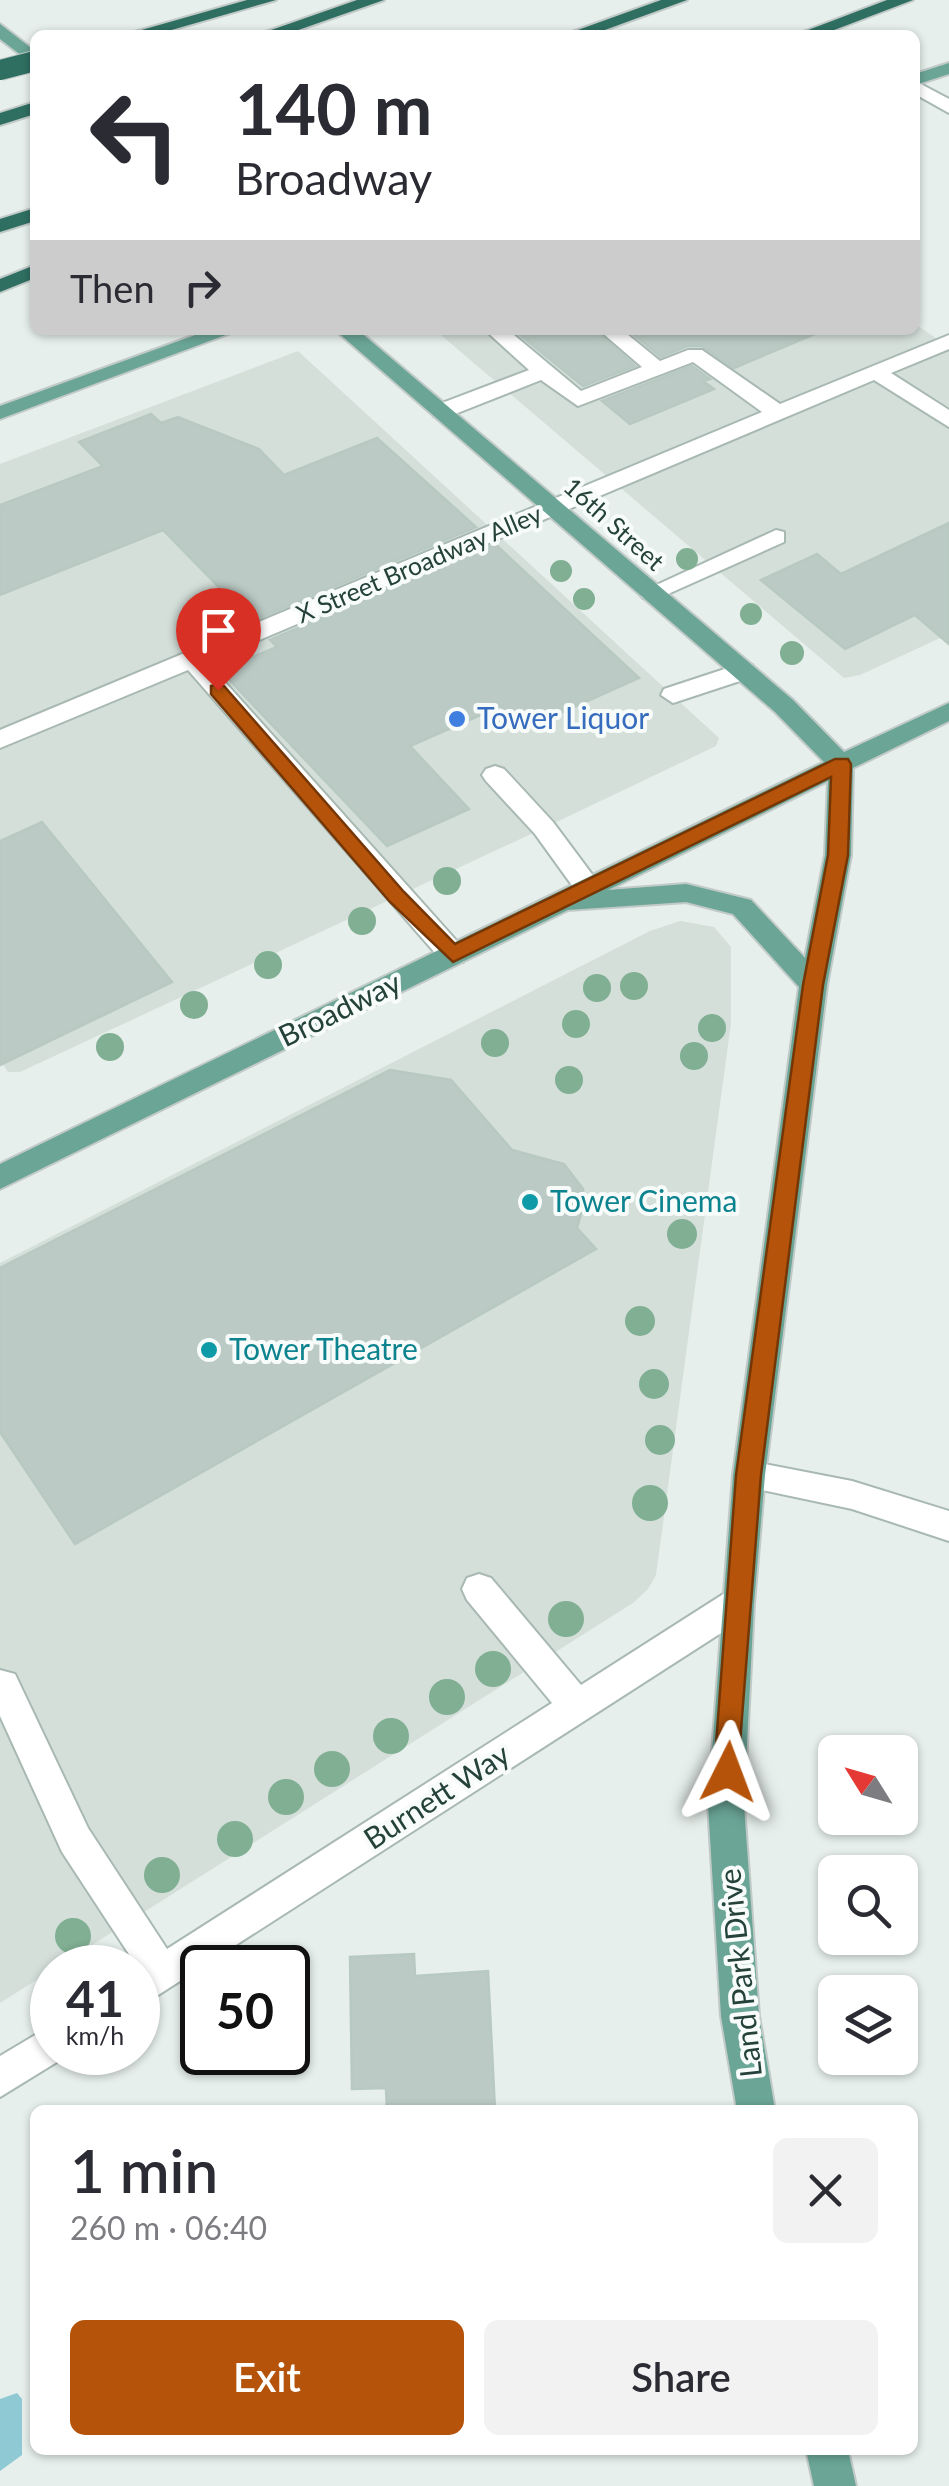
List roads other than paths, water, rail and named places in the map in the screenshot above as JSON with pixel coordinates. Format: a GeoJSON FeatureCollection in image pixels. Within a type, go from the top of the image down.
{"type":"FeatureCollection","features":[{"type":"Feature","properties":{"kind":"highway"},"geometry":{"type":"LineString","coordinates":[[152,30],[267,0]]}},
{"type":"Feature","properties":{"kind":"highway"},"geometry":{"type":"LineString","coordinates":[[282,30],[375,0]]}},
{"type":"Feature","properties":{"kind":"highway"},"geometry":{"type":"LineString","coordinates":[[589,30],[679,0]]}},
{"type":"Feature","properties":{"kind":"highway"},"geometry":{"type":"LineString","coordinates":[[607,30],[679,0]]}},
{"type":"Feature","properties":{"kind":"highway"},"geometry":{"type":"LineString","coordinates":[[818,30],[904,0]]}},
{"type":"Feature","properties":{"kind":"highway"},"geometry":{"type":"LineString","coordinates":[[0,70],[30,62]]}},
{"type":"Feature","properties":{"kind":"highway"},"geometry":{"type":"LineString","coordinates":[[0,120],[30,110]]}},
{"type":"Feature","properties":{"kind":"highway"},"geometry":{"type":"LineString","coordinates":[[0,226],[30,216]]}},
{"type":"Feature","properties":{"kind":"highway"},"geometry":{"type":"LineString","coordinates":[[0,286],[30,273]]}},
{"type":"Feature","properties":{"kind":"main road"},"geometry":{"type":"LineString","coordinates":[[0,29],[30,56]]}},
{"type":"Feature","properties":{"kind":"main road"},"geometry":{"type":"LineString","coordinates":[[920,81],[949,68]]}},
{"type":"Feature","properties":{"kind":"main road"},"geometry":{"type":"LineString","coordinates":[[0,413],[214,335]]}},
{"type":"Feature","properties":{"kind":"main road","name":"16th Street"},"geometry":{"type":"LineString","coordinates":[[351,335],[742,671],[841,764]]}},
{"type":"Feature","properties":{"kind":"main road","name":"Broadway"},"geometry":{"type":"LineString","coordinates":[[0,1177],[949,711]]}},
{"type":"Feature","properties":{"kind":"main road","name":"Land Park Drive"},"geometry":{"type":"LineString","coordinates":[[755,2105],[740,2016],[726,1805],[737,1604],[748,1475],[813,985],[838,855],[841,764]]}},
{"type":"Feature","properties":{"kind":"main road"},"geometry":{"type":"LineString","coordinates":[[556,904],[686,893],[742,907],[813,985]]}},
{"type":"Feature","properties":{"kind":"main road"},"geometry":{"type":"LineString","coordinates":[[828,2455],[835,2486]]}},
{"type":"Feature","properties":{"kind":"street"},"geometry":{"type":"LineString","coordinates":[[920,87],[949,107]]}},
{"type":"Feature","properties":{"kind":"street"},"geometry":{"type":"LineString","coordinates":[[500,335],[578,400],[694,354],[778,413]]}},
{"type":"Feature","properties":{"kind":"street"},"geometry":{"type":"LineString","coordinates":[[614,335],[657,369]]}},
{"type":"Feature","properties":{"kind":"street","name":"X Street Broadway Alley"},"geometry":{"type":"LineString","coordinates":[[0,740],[949,340]]}},
{"type":"Feature","properties":{"kind":"street"},"geometry":{"type":"LineString","coordinates":[[442,412],[544,372]]}},
{"type":"Feature","properties":{"kind":"street"},"geometry":{"type":"LineString","coordinates":[[875,372],[949,420]]}},
{"type":"Feature","properties":{"kind":"street"},"geometry":{"type":"LineString","coordinates":[[650,593],[776,537]]}},
{"type":"Feature","properties":{"kind":"street"},"geometry":{"type":"LineString","coordinates":[[192,660],[397,897],[453,954]]}},
{"type":"Feature","properties":{"kind":"street"},"geometry":{"type":"LineString","coordinates":[[673,695],[742,671]]}},
{"type":"Feature","properties":{"kind":"street"},"geometry":{"type":"LineString","coordinates":[[495,776],[544,828],[588,888]]}},
{"type":"Feature","properties":{"kind":"street"},"geometry":{"type":"LineString","coordinates":[[748,1475],[852,1495],[949,1526]]}},
{"type":"Feature","properties":{"kind":"street"},"geometry":{"type":"LineString","coordinates":[[479,1589],[577,1707]]}},
{"type":"Feature","properties":{"kind":"street","name":"Burnett Way"},"geometry":{"type":"LineString","coordinates":[[160,1976],[737,1604]]}},
{"type":"Feature","properties":{"kind":"street"},"geometry":{"type":"LineString","coordinates":[[3,1685],[131,1945]]}},
{"type":"Feature","properties":{"kind":"street"},"geometry":{"type":"LineString","coordinates":[[0,2078],[30,2058]]}},
{"type":"Feature","properties":{"kind":"water"},"geometry":{"type":"Polygon","coordinates":[[[17,2393],[22,2399],[22,2455],[0,2471],[0,2399],[17,2393]]]}},
{"type":"Feature","properties":{"kind":"place","name":"Tower Liquor"},"geometry":{"type":"Point","coordinates":[457,719]}},
{"type":"Feature","properties":{"kind":"place","name":"Tower Cinema"},"geometry":{"type":"Point","coordinates":[530,1202]}},
{"type":"Feature","properties":{"kind":"place","name":"Tower Theatre"},"geometry":{"type":"Point","coordinates":[209,1350]}}]}
